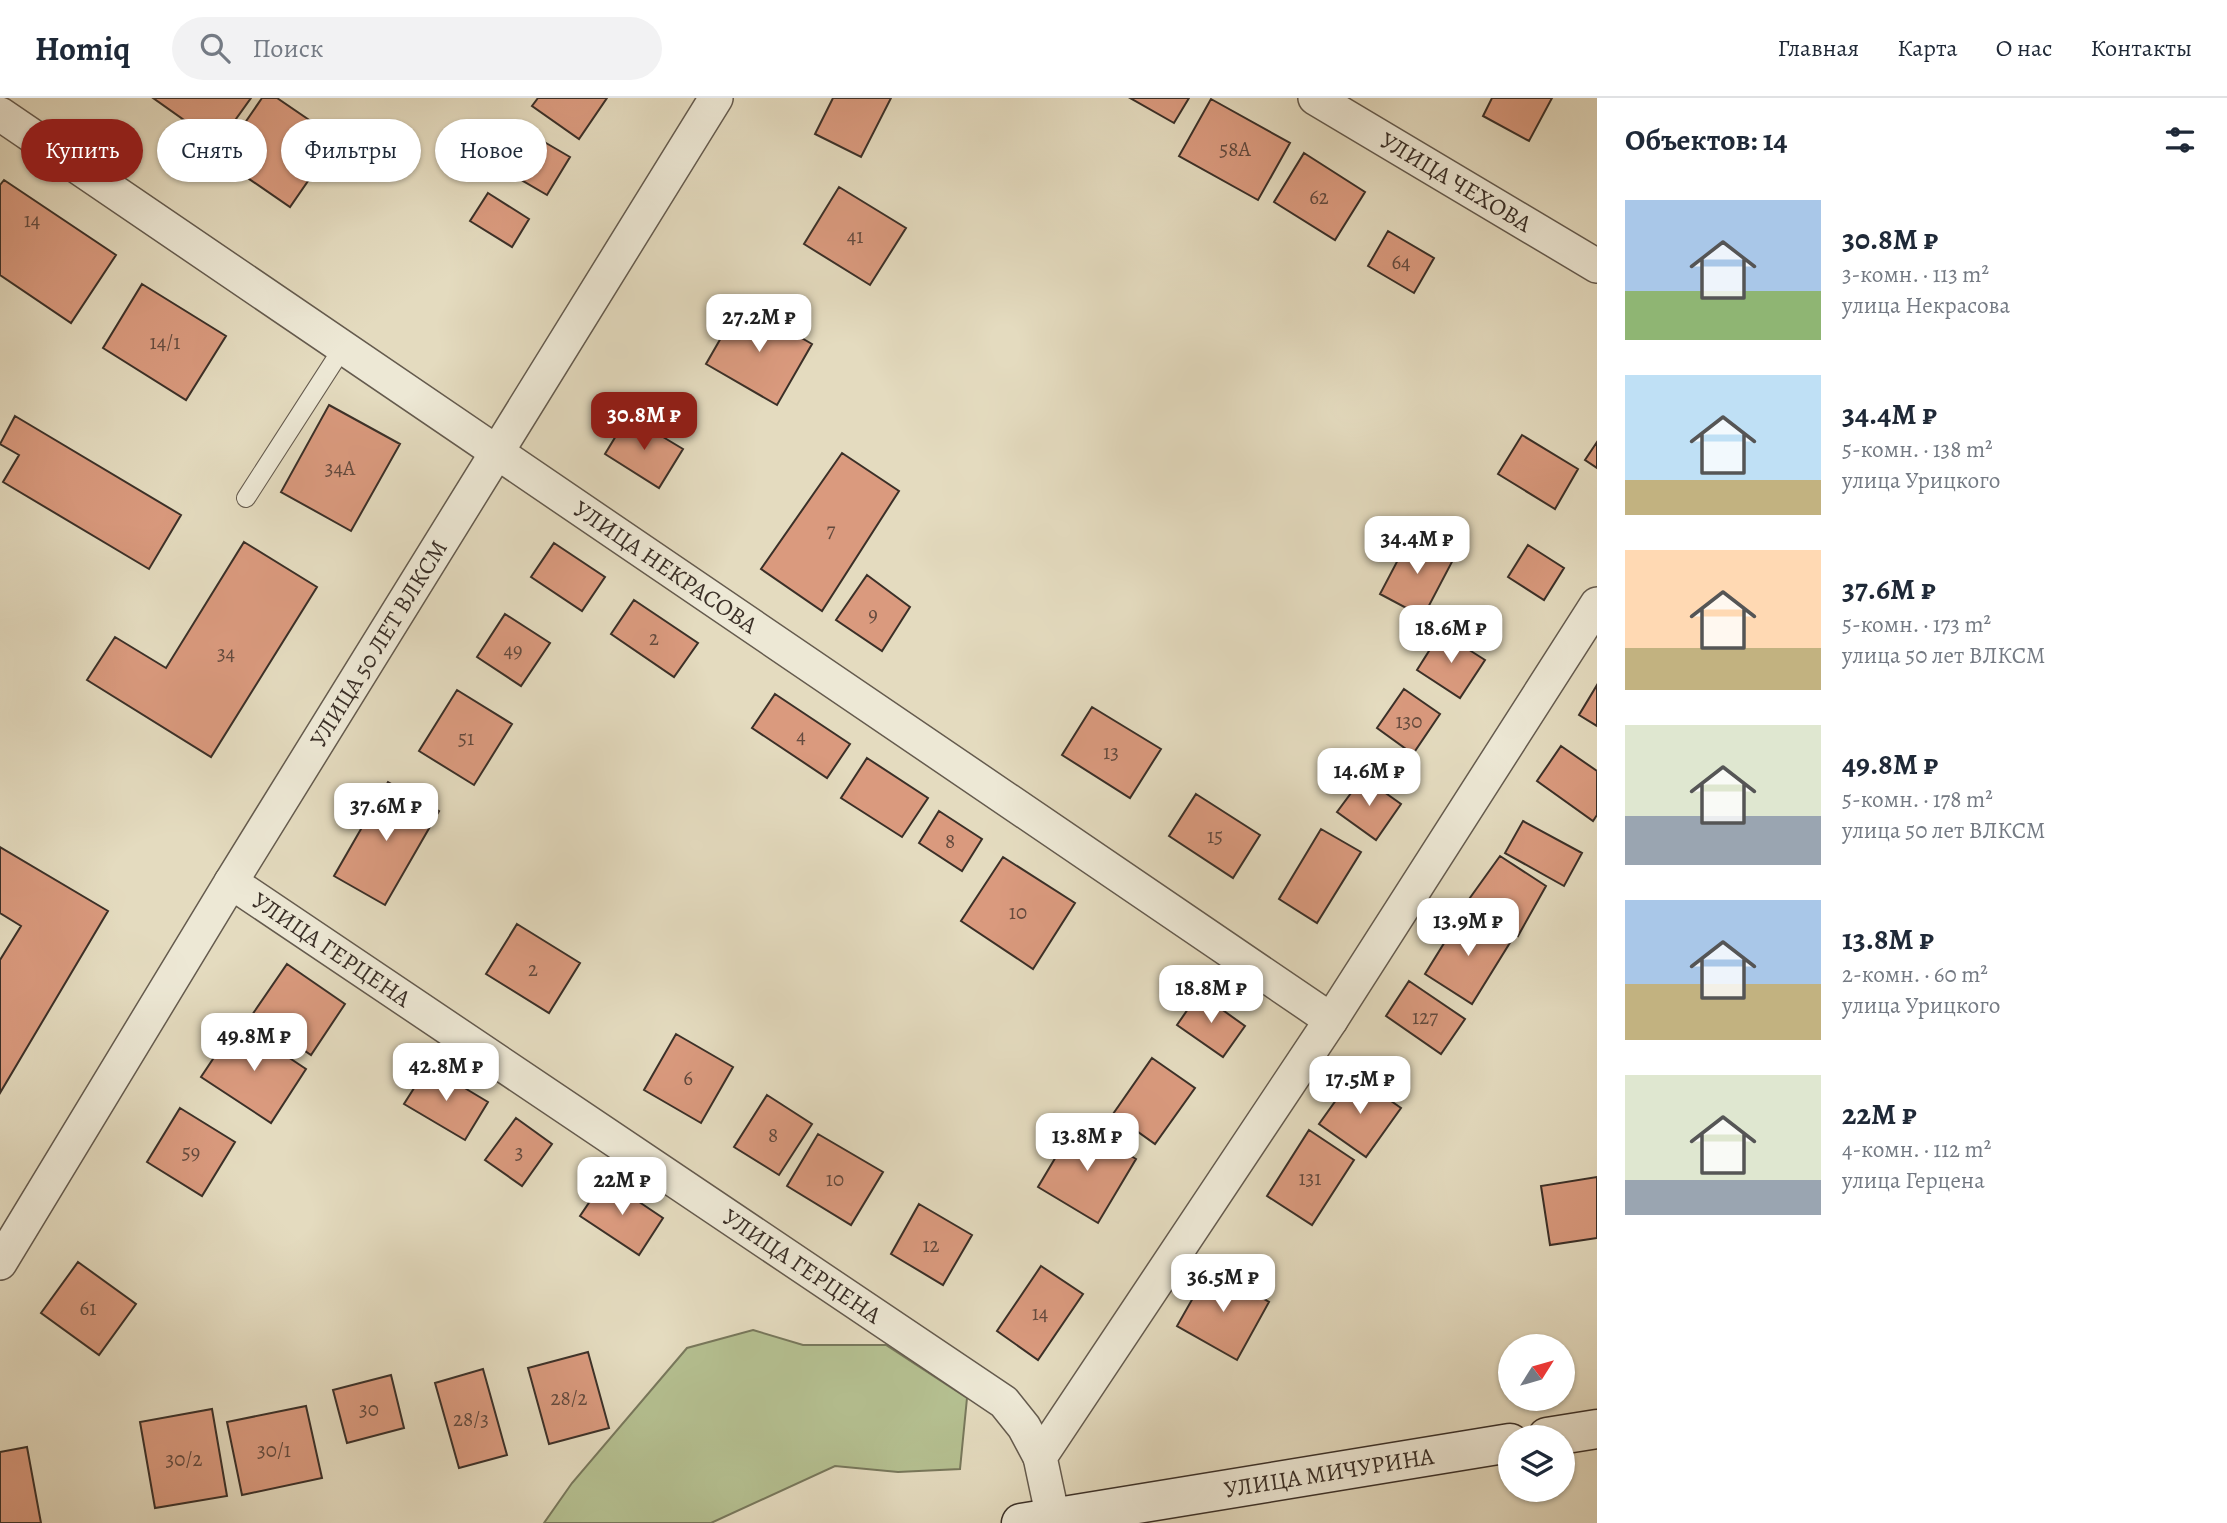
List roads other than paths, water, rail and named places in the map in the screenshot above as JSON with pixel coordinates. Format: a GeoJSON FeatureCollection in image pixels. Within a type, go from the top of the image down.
{"type":"FeatureCollection","features":[{"type":"Feature","properties":{"kind":"main road"},"geometry":{"type":"LineString","coordinates":[[1575,1433],[1597,1429]]}},
{"type":"Feature","properties":{"kind":"main road","name":"УЛИЦА МИЧУРИНА"},"geometry":{"type":"LineString","coordinates":[[1037,1520],[1498,1445]]}},
{"type":"Feature","properties":{"kind":"street","name":"УЛИЦА 50 ЛЕТ ВЛКСМ"},"geometry":{"type":"LineString","coordinates":[[0,1264],[231,882],[716,98]]}},
{"type":"Feature","properties":{"kind":"street","name":"УЛИЦА ЧЕХОВА"},"geometry":{"type":"LineString","coordinates":[[1315,98],[1597,267]]}},
{"type":"Feature","properties":{"kind":"street","name":"УЛИЦА НЕКРАСОВА"},"geometry":{"type":"LineString","coordinates":[[0,114],[1331,1020]]}},
{"type":"Feature","properties":{"kind":"street"},"geometry":{"type":"LineString","coordinates":[[1040,1457],[1331,1020],[1597,604]]}},
{"type":"Feature","properties":{"kind":"street","name":"УЛИЦА ГЕРЦЕНА"},"geometry":{"type":"LineString","coordinates":[[231,882],[1004,1402],[1024,1427],[1040,1457],[1037,1520]]}},
{"type":"Feature","properties":{"kind":"lane"},"geometry":{"type":"LineString","coordinates":[[246,498],[342,349]]}}]}
